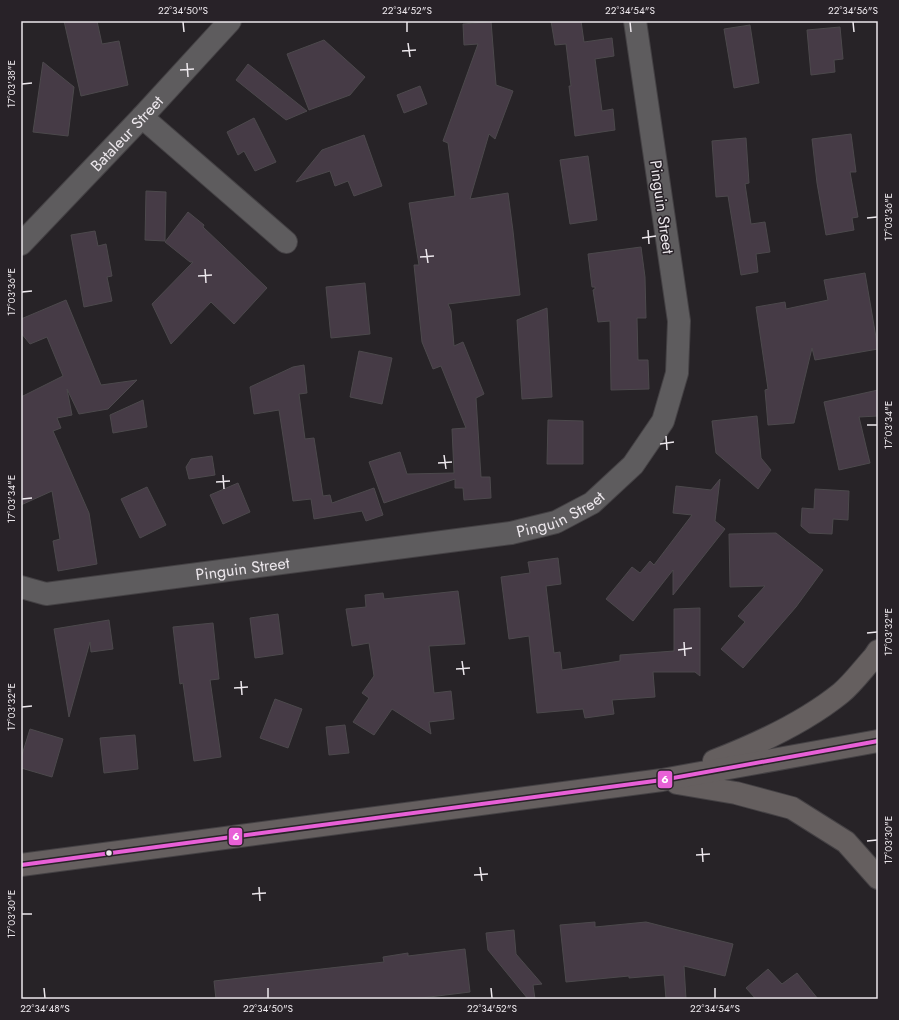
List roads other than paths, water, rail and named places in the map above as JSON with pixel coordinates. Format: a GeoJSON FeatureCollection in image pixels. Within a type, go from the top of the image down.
{"type":"FeatureCollection","features":[{"type":"Feature","properties":{"kind":"main road"},"geometry":{"type":"LineString","coordinates":[[662,780],[744,749],[795,724],[841,692],[878,651]]}},
{"type":"Feature","properties":{"kind":"main road"},"geometry":{"type":"LineString","coordinates":[[21,865],[662,780],[878,741]]}},
{"type":"Feature","properties":{"kind":"main road"},"geometry":{"type":"LineString","coordinates":[[662,780],[736,793],[792,808],[846,842],[878,878]]}},
{"type":"Feature","properties":{"kind":"street","name":"Bataleur Street"},"geometry":{"type":"LineString","coordinates":[[21,244],[142,117],[230,21]]}},
{"type":"Feature","properties":{"kind":"street","name":"Pinguin Street"},"geometry":{"type":"LineString","coordinates":[[21,587],[46,594],[511,533],[556,522],[592,503],[634,465],[663,421],[677,374],[679,321],[635,21]]}},
{"type":"Feature","properties":{"kind":"street"},"geometry":{"type":"LineString","coordinates":[[142,117],[286,242]]}}]}
